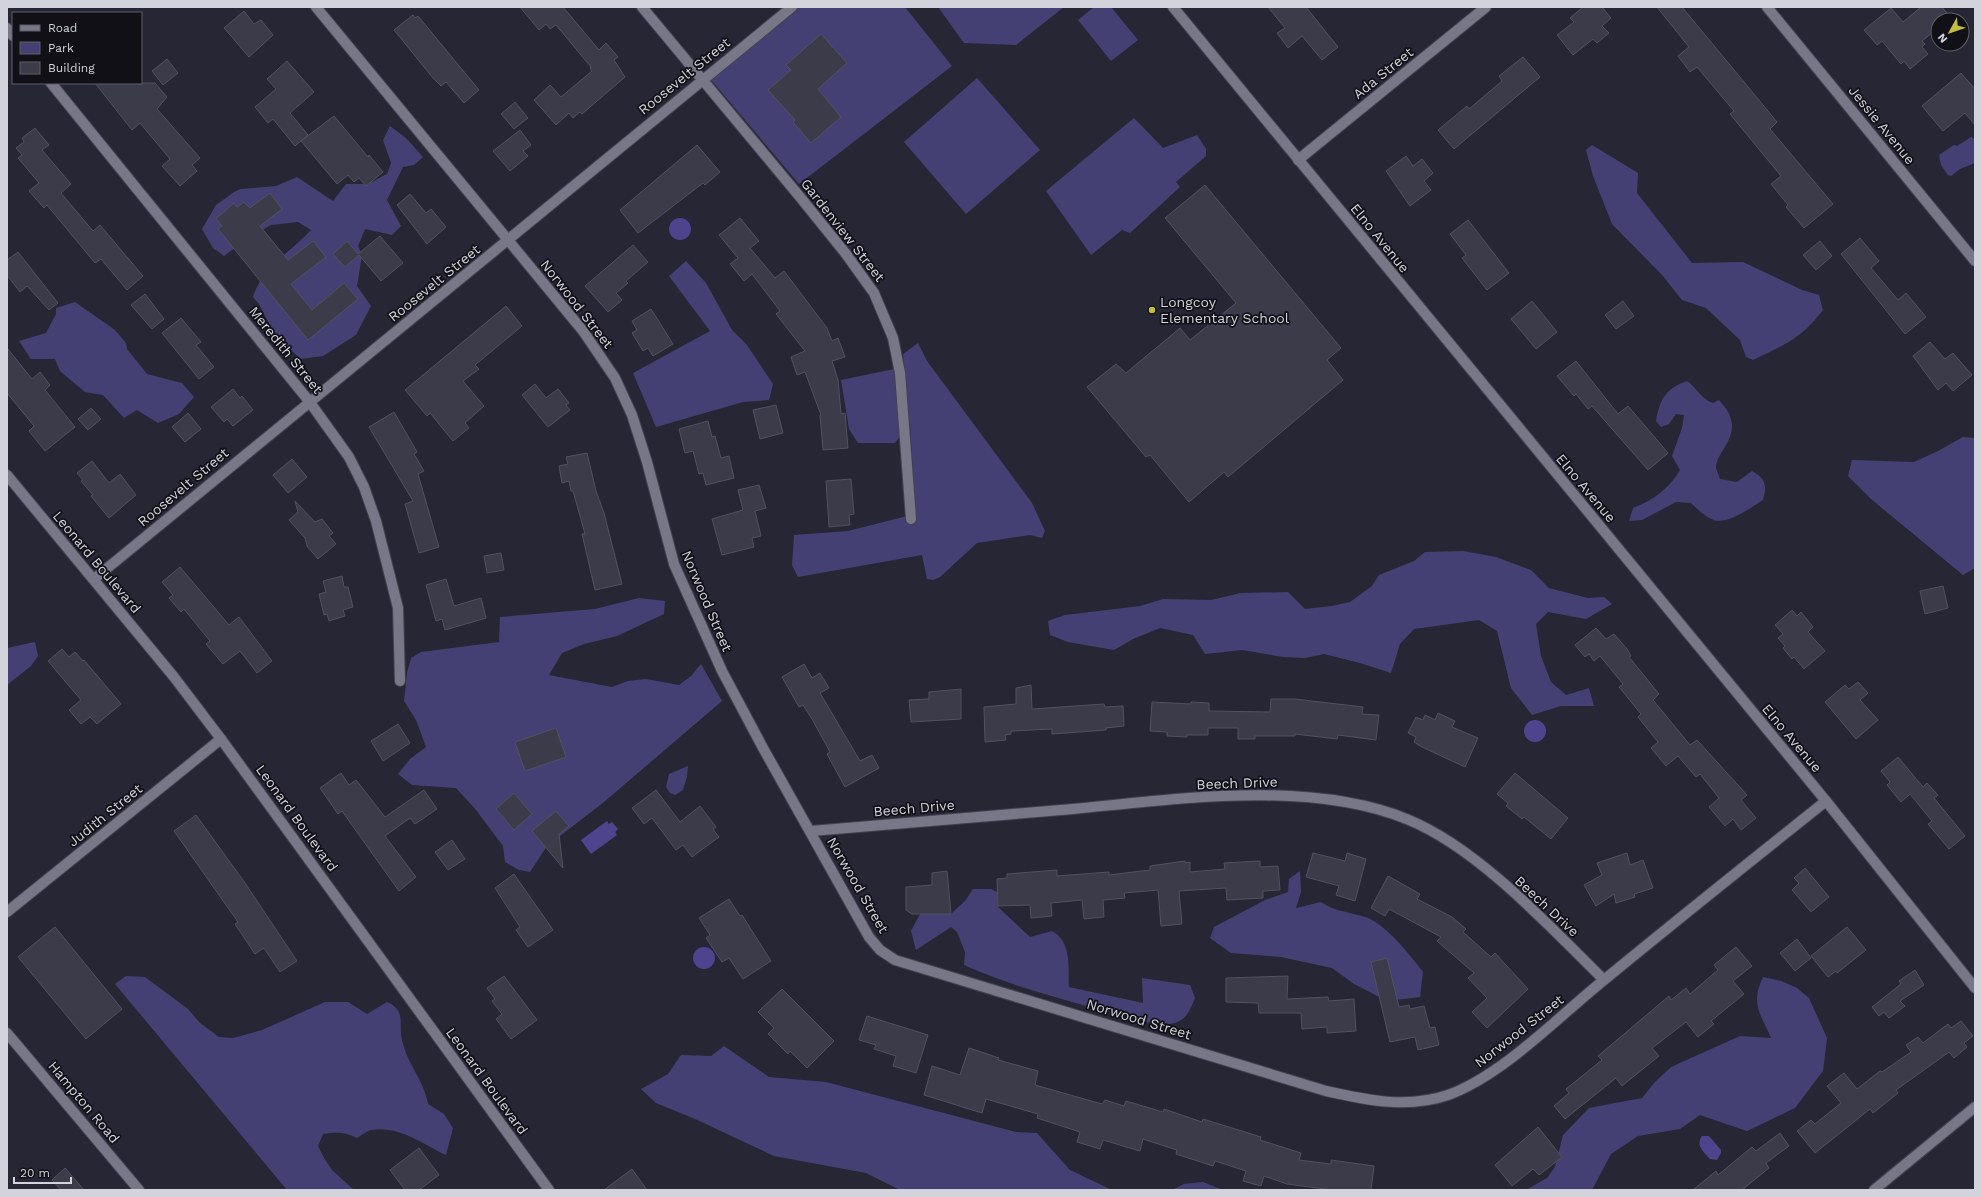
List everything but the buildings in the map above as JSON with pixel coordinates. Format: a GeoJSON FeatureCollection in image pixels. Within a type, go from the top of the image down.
{"type":"FeatureCollection","features":[{"type":"Feature","properties":{"kind":"street","name":"Norwood Street"},"geometry":{"type":"LineString","coordinates":[[316,7],[592,342],[615,378],[638,433],[674,564],[687,595],[744,713],[869,937],[880,950],[895,960],[1326,1091],[1364,1100],[1408,1103],[1448,1095],[1478,1081],[1506,1062],[1604,980],[1826,801]]}},
{"type":"Feature","properties":{"kind":"street","name":"Gardenview Street"},"geometry":{"type":"LineString","coordinates":[[642,7],[846,254],[874,293],[893,338],[900,373],[911,519]]}},
{"type":"Feature","properties":{"kind":"street","name":"Roosevelt Street"},"geometry":{"type":"LineString","coordinates":[[94,579],[309,401],[335,383],[792,7]]}},
{"type":"Feature","properties":{"kind":"street","name":"Elno Avenue"},"geometry":{"type":"LineString","coordinates":[[1173,7],[1826,801],[1975,988]]}},
{"type":"Feature","properties":{"kind":"street","name":"Ada Street"},"geometry":{"type":"LineString","coordinates":[[1298,160],[1486,7]]}},
{"type":"Feature","properties":{"kind":"street","name":"Jessie Avenue"},"geometry":{"type":"LineString","coordinates":[[1767,7],[1975,261]]}},
{"type":"Feature","properties":{"kind":"street","name":"Meredith Street"},"geometry":{"type":"LineString","coordinates":[[52,84],[309,401],[349,457],[364,487],[376,521],[398,608],[400,681]]}},
{"type":"Feature","properties":{"kind":"street","name":"Leonard Boulevard"},"geometry":{"type":"LineString","coordinates":[[7,475],[174,677],[222,740],[548,1190]]}},
{"type":"Feature","properties":{"kind":"street","name":"Judith Street"},"geometry":{"type":"LineString","coordinates":[[7,912],[222,740]]}},
{"type":"Feature","properties":{"kind":"street","name":"Beech Drive"},"geometry":{"type":"LineString","coordinates":[[811,831],[1140,802],[1235,796],[1281,795],[1332,800],[1372,807],[1409,820],[1448,840],[1498,879],[1604,980]]}},
{"type":"Feature","properties":{"kind":"street","name":"Hampton Road"},"geometry":{"type":"LineString","coordinates":[[7,1032],[139,1190]]}},
{"type":"Feature","properties":{"kind":"street"},"geometry":{"type":"LineString","coordinates":[[1874,1190],[1975,1107]]}},
{"type":"Feature","properties":{"kind":"green space"},"geometry":{"type":"Polygon","coordinates":[[[792,7],[905,7],[952,66],[799,184],[707,75],[792,7]]]}},
{"type":"Feature","properties":{"kind":"green space"},"geometry":{"type":"Polygon","coordinates":[[[938,7],[1064,7],[1016,45],[964,43],[938,7]]]}},
{"type":"Feature","properties":{"kind":"green space"},"geometry":{"type":"Polygon","coordinates":[[[1094,7],[1111,7],[1138,40],[1111,61],[1078,20],[1094,7]]]}},
{"type":"Feature","properties":{"kind":"green space"},"geometry":{"type":"Polygon","coordinates":[[[977,78],[1040,150],[966,214],[904,142],[977,78]]]}},
{"type":"Feature","properties":{"kind":"green space"},"geometry":{"type":"Polygon","coordinates":[[[1134,118],[1163,148],[1197,135],[1206,149],[1206,156],[1176,182],[1180,187],[1130,233],[1122,230],[1091,255],[1046,191],[1134,118]]]}},
{"type":"Feature","properties":{"kind":"green space"},"geometry":{"type":"Polygon","coordinates":[[[390,126],[406,138],[423,157],[414,165],[403,167],[387,200],[401,226],[392,235],[365,229],[358,246],[362,255],[357,286],[371,306],[356,335],[323,356],[301,359],[276,337],[259,304],[253,297],[257,286],[270,268],[311,230],[298,222],[271,225],[250,237],[224,256],[213,248],[202,229],[216,205],[234,192],[241,189],[276,186],[297,177],[333,201],[346,184],[368,184],[387,174],[391,163],[383,140],[390,126]]]}},
{"type":"Feature","properties":{"kind":"green space"},"geometry":{"type":"Polygon","coordinates":[[[1971,137],[1975,139],[1975,163],[1960,169],[1951,176],[1948,175],[1941,165],[1939,155],[1954,145],[1957,146],[1971,137]]]}},
{"type":"Feature","properties":{"kind":"green space"},"geometry":{"type":"Polygon","coordinates":[[[1592,145],[1638,173],[1637,193],[1692,263],[1743,262],[1802,290],[1819,295],[1823,310],[1799,335],[1783,345],[1753,360],[1746,357],[1740,340],[1706,308],[1682,300],[1663,276],[1612,224],[1593,176],[1586,150],[1592,145]]]}},
{"type":"Feature","properties":{"kind":"green space"},"geometry":{"type":"Polygon","coordinates":[[[686,261],[706,283],[732,330],[747,345],[773,384],[769,400],[743,402],[656,427],[633,373],[710,331],[669,276],[686,261]]]}},
{"type":"Feature","properties":{"kind":"green space"},"geometry":{"type":"Polygon","coordinates":[[[75,302],[115,330],[126,343],[127,349],[147,374],[182,383],[194,397],[179,414],[158,423],[137,410],[124,418],[103,395],[85,392],[60,371],[55,359],[31,359],[19,341],[46,333],[56,314],[56,308],[75,302]]]}},
{"type":"Feature","properties":{"kind":"green space"},"geometry":{"type":"Polygon","coordinates":[[[918,343],[927,361],[1032,503],[1045,531],[1042,538],[1030,535],[977,543],[940,577],[933,580],[927,579],[922,555],[798,577],[792,565],[794,535],[848,531],[915,514],[910,422],[895,443],[858,443],[849,429],[841,380],[904,367],[903,354],[918,343]]]}},
{"type":"Feature","properties":{"kind":"green space"},"geometry":{"type":"Polygon","coordinates":[[[1687,381],[1709,401],[1713,403],[1719,400],[1731,418],[1732,430],[1730,437],[1718,458],[1716,465],[1720,479],[1737,482],[1752,471],[1763,480],[1765,490],[1763,500],[1746,511],[1726,520],[1719,521],[1711,519],[1691,503],[1676,502],[1642,520],[1629,521],[1633,508],[1654,498],[1671,483],[1680,470],[1672,456],[1682,428],[1684,415],[1676,414],[1669,424],[1661,427],[1656,421],[1659,407],[1665,396],[1673,388],[1687,381]]]}},
{"type":"Feature","properties":{"kind":"green space"},"geometry":{"type":"Polygon","coordinates":[[[1963,437],[1975,438],[1975,568],[1963,575],[1871,499],[1848,476],[1852,460],[1914,462],[1963,437]]]}},
{"type":"Feature","properties":{"kind":"green space"},"geometry":{"type":"Polygon","coordinates":[[[1463,551],[1496,557],[1531,570],[1549,588],[1588,598],[1604,597],[1612,604],[1586,619],[1548,612],[1536,624],[1541,656],[1551,682],[1566,695],[1589,688],[1594,706],[1561,706],[1532,715],[1511,688],[1497,631],[1479,620],[1414,629],[1400,644],[1391,673],[1324,654],[1305,658],[1283,657],[1242,650],[1205,654],[1193,635],[1160,628],[1133,639],[1114,650],[1068,642],[1050,635],[1048,621],[1065,615],[1140,606],[1163,599],[1211,600],[1241,593],[1288,592],[1305,609],[1332,606],[1350,602],[1372,586],[1379,575],[1414,561],[1425,552],[1463,551]]]}},
{"type":"Feature","properties":{"kind":"green space"},"geometry":{"type":"Polygon","coordinates":[[[639,598],[665,601],[664,614],[617,636],[584,644],[562,653],[549,675],[612,687],[628,681],[646,679],[679,685],[691,676],[701,664],[722,701],[604,802],[547,846],[530,872],[519,870],[505,862],[503,846],[476,810],[456,788],[412,785],[398,774],[410,759],[426,747],[416,720],[404,701],[407,673],[411,658],[421,652],[499,642],[500,617],[595,609],[639,598]]]}},
{"type":"Feature","properties":{"kind":"green space"},"geometry":{"type":"Polygon","coordinates":[[[35,642],[38,656],[31,666],[7,685],[7,648],[35,642]]]}},
{"type":"Feature","properties":{"kind":"green space"},"geometry":{"type":"Polygon","coordinates":[[[688,766],[687,777],[683,790],[675,795],[670,793],[666,787],[669,774],[688,766]]]}},
{"type":"Feature","properties":{"kind":"green space"},"geometry":{"type":"Polygon","coordinates":[[[1300,871],[1301,892],[1296,908],[1321,902],[1332,908],[1362,916],[1375,922],[1391,934],[1423,972],[1420,997],[1387,1001],[1354,984],[1332,968],[1281,957],[1231,953],[1210,938],[1214,927],[1265,900],[1288,892],[1289,879],[1300,871]]]}},
{"type":"Feature","properties":{"kind":"green space"},"geometry":{"type":"Polygon","coordinates":[[[973,889],[991,889],[997,892],[998,907],[1030,937],[1052,931],[1058,936],[1066,948],[1068,956],[1069,987],[1143,1003],[1142,978],[1190,985],[1195,998],[1189,1011],[1186,1016],[1178,1022],[1158,1025],[1035,991],[987,975],[964,965],[965,952],[957,932],[951,927],[916,950],[911,931],[920,914],[951,914],[965,901],[973,889]]]}},
{"type":"Feature","properties":{"kind":"green space"},"geometry":{"type":"Polygon","coordinates":[[[126,976],[145,977],[188,1009],[200,1023],[219,1037],[233,1038],[262,1030],[325,1002],[348,1002],[367,1014],[387,1002],[398,1010],[400,1014],[401,1037],[403,1044],[423,1088],[428,1104],[444,1114],[453,1128],[446,1155],[410,1136],[391,1130],[371,1130],[357,1138],[341,1133],[323,1134],[318,1146],[324,1158],[332,1170],[354,1190],[287,1190],[115,984],[126,976]]]}},
{"type":"Feature","properties":{"kind":"green space"},"geometry":{"type":"Polygon","coordinates":[[[1763,977],[1781,981],[1797,988],[1809,998],[1827,1038],[1823,1071],[1795,1108],[1747,1131],[1700,1115],[1680,1129],[1638,1136],[1611,1154],[1592,1190],[1526,1190],[1547,1178],[1555,1167],[1563,1135],[1589,1108],[1642,1098],[1654,1083],[1671,1067],[1740,1036],[1771,1038],[1758,1009],[1757,1002],[1757,995],[1763,977]]]}},
{"type":"Feature","properties":{"kind":"green space"},"geometry":{"type":"Polygon","coordinates":[[[724,1046],[769,1077],[826,1082],[1016,1132],[1037,1133],[1070,1170],[1112,1190],[900,1190],[866,1173],[774,1156],[695,1119],[656,1103],[641,1089],[668,1074],[681,1055],[711,1056],[724,1046]]]}},
{"type":"Feature","properties":{"kind":"green space"},"geometry":{"type":"Polygon","coordinates":[[[1203,1182],[1223,1190],[1172,1190],[1184,1184],[1203,1182]]]}},
{"type":"Feature","properties":{"kind":"shaded area"},"geometry":{"type":"Polygon","coordinates":[[[680,218],[688,221],[691,229],[688,237],[680,240],[672,237],[669,229],[672,221],[680,218]]]}},
{"type":"Feature","properties":{"kind":"shaded area"},"geometry":{"type":"Polygon","coordinates":[[[1535,720],[1543,723],[1546,731],[1543,739],[1535,742],[1527,739],[1524,731],[1527,723],[1535,720]]]}},
{"type":"Feature","properties":{"kind":"shaded area"},"geometry":{"type":"Polygon","coordinates":[[[607,821],[609,824],[612,822],[618,829],[615,832],[617,835],[591,854],[581,840],[607,821]]]}},
{"type":"Feature","properties":{"kind":"shaded area"},"geometry":{"type":"Polygon","coordinates":[[[704,947],[712,950],[715,958],[712,966],[704,969],[696,966],[693,958],[696,950],[704,947]]]}},
{"type":"Feature","properties":{"kind":"shaded area"},"geometry":{"type":"Polygon","coordinates":[[[1702,1136],[1709,1136],[1721,1150],[1717,1160],[1710,1159],[1701,1148],[1699,1142],[1702,1136]]]}},
{"type":"Feature","properties":{"kind":"place","name":"Longcoy Elementary School"},"geometry":{"type":"Point","coordinates":[1152,310]}}]}
